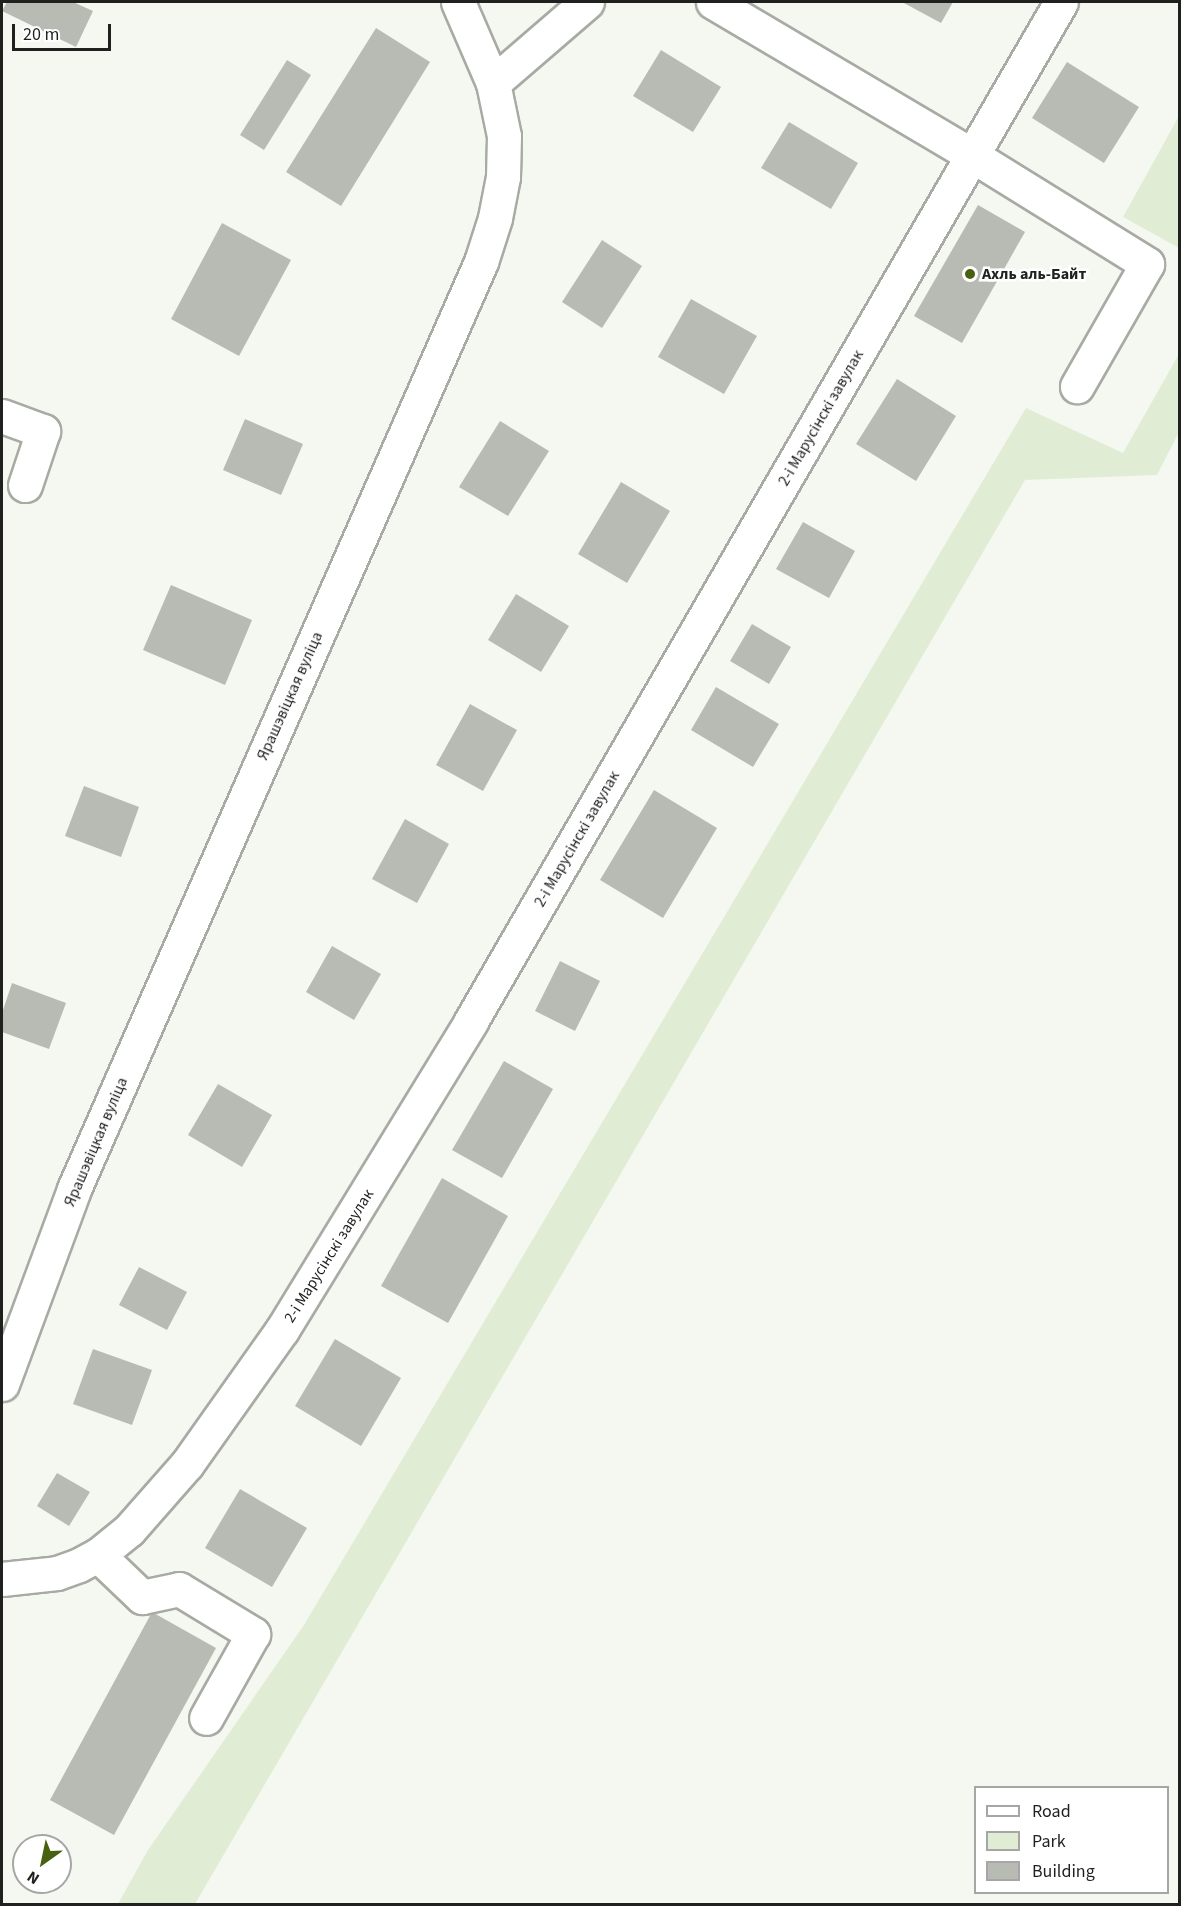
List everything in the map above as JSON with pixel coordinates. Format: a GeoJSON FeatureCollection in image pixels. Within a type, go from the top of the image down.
{"type":"FeatureCollection","features":[{"type":"Feature","properties":{"kind":"street","name":"Ярашэвіцкая вуліца"},"geometry":{"type":"LineString","coordinates":[[2,1384],[74,1189],[481,262],[495,218],[503,177],[504,136],[493,83],[458,2]]}},
{"type":"Feature","properties":{"kind":"street"},"geometry":{"type":"LineString","coordinates":[[493,83],[587,2]]}},
{"type":"Feature","properties":{"kind":"street"},"geometry":{"type":"LineString","coordinates":[[713,2],[973,156],[1147,264],[1077,386]]}},
{"type":"Feature","properties":{"kind":"street","name":"2-і Марусінскі завулак"},"geometry":{"type":"LineString","coordinates":[[2,1579],[57,1573],[98,1555],[129,1530],[187,1464],[282,1330],[471,1022],[1061,2]]}},
{"type":"Feature","properties":{"kind":"street"},"geometry":{"type":"LineString","coordinates":[[2,416],[44,431],[25,485]]}},
{"type":"Feature","properties":{"kind":"street"},"geometry":{"type":"LineString","coordinates":[[98,1555],[142,1597],[179,1589],[253,1634],[207,1718]]}},
{"type":"Feature","properties":{"kind":"green space"},"geometry":{"type":"Polygon","coordinates":[[[1179,116],[1179,248],[1123,217],[1179,116]]]}},
{"type":"Feature","properties":{"kind":"green space"},"geometry":{"type":"Polygon","coordinates":[[[1179,354],[1179,432],[1157,475],[1025,480],[195,1904],[118,1904],[148,1850],[304,1625],[1026,408],[1123,453],[1179,354]]]}},
{"type":"Feature","properties":{"kind":"building"},"geometry":{"type":"Polygon","coordinates":[[[7,2],[73,2],[93,11],[76,47],[2,11],[7,2]]]}},
{"type":"Feature","properties":{"kind":"building"},"geometry":{"type":"Polygon","coordinates":[[[902,2],[953,2],[941,23],[902,2]]]}},
{"type":"Feature","properties":{"kind":"building"},"geometry":{"type":"Polygon","coordinates":[[[376,28],[430,62],[341,206],[286,172],[376,28]]]}},
{"type":"Feature","properties":{"kind":"building"},"geometry":{"type":"Polygon","coordinates":[[[661,50],[721,87],[693,132],[633,96],[661,50]]]}},
{"type":"Feature","properties":{"kind":"building"},"geometry":{"type":"Polygon","coordinates":[[[287,60],[311,75],[264,150],[240,135],[287,60]]]}},
{"type":"Feature","properties":{"kind":"building"},"geometry":{"type":"Polygon","coordinates":[[[1067,62],[1139,107],[1104,163],[1032,118],[1067,62]]]}},
{"type":"Feature","properties":{"kind":"building"},"geometry":{"type":"Polygon","coordinates":[[[789,122],[858,163],[831,209],[761,168],[789,122]]]}},
{"type":"Feature","properties":{"kind":"building","name":"Ахль аль-Байт"},"geometry":{"type":"Polygon","coordinates":[[[978,205],[1025,232],[962,343],[914,316],[978,205]]]}},
{"type":"Feature","properties":{"kind":"building"},"geometry":{"type":"Polygon","coordinates":[[[222,223],[291,260],[239,356],[171,319],[222,223]]]}},
{"type":"Feature","properties":{"kind":"building"},"geometry":{"type":"Polygon","coordinates":[[[602,240],[642,266],[602,328],[562,302],[602,240]]]}},
{"type":"Feature","properties":{"kind":"building"},"geometry":{"type":"Polygon","coordinates":[[[691,299],[757,336],[724,394],[658,357],[691,299]]]}},
{"type":"Feature","properties":{"kind":"building"},"geometry":{"type":"Polygon","coordinates":[[[897,379],[956,416],[916,481],[856,444],[897,379]]]}},
{"type":"Feature","properties":{"kind":"building"},"geometry":{"type":"Polygon","coordinates":[[[245,419],[303,444],[281,495],[223,470],[245,419]]]}},
{"type":"Feature","properties":{"kind":"building"},"geometry":{"type":"Polygon","coordinates":[[[500,421],[549,451],[508,516],[459,487],[500,421]]]}},
{"type":"Feature","properties":{"kind":"building"},"geometry":{"type":"Polygon","coordinates":[[[621,482],[670,511],[627,583],[578,554],[621,482]]]}},
{"type":"Feature","properties":{"kind":"building"},"geometry":{"type":"Polygon","coordinates":[[[803,522],[855,551],[829,598],[776,569],[803,522]]]}},
{"type":"Feature","properties":{"kind":"building"},"geometry":{"type":"Polygon","coordinates":[[[171,585],[252,620],[225,685],[143,650],[171,585]]]}},
{"type":"Feature","properties":{"kind":"building"},"geometry":{"type":"Polygon","coordinates":[[[516,594],[569,626],[541,672],[488,640],[516,594]]]}},
{"type":"Feature","properties":{"kind":"building"},"geometry":{"type":"Polygon","coordinates":[[[752,624],[791,647],[769,684],[730,661],[752,624]]]}},
{"type":"Feature","properties":{"kind":"building"},"geometry":{"type":"Polygon","coordinates":[[[716,687],[779,724],[753,767],[691,730],[716,687]]]}},
{"type":"Feature","properties":{"kind":"building"},"geometry":{"type":"Polygon","coordinates":[[[470,704],[517,730],[483,791],[436,765],[470,704]]]}},
{"type":"Feature","properties":{"kind":"building"},"geometry":{"type":"Polygon","coordinates":[[[84,786],[139,807],[121,857],[65,836],[84,786]]]}},
{"type":"Feature","properties":{"kind":"building"},"geometry":{"type":"Polygon","coordinates":[[[654,790],[717,828],[663,918],[600,880],[654,790]]]}},
{"type":"Feature","properties":{"kind":"building"},"geometry":{"type":"Polygon","coordinates":[[[405,819],[449,844],[417,903],[372,879],[405,819]]]}},
{"type":"Feature","properties":{"kind":"building"},"geometry":{"type":"Polygon","coordinates":[[[332,946],[381,974],[354,1020],[306,992],[332,946]]]}},
{"type":"Feature","properties":{"kind":"building"},"geometry":{"type":"Polygon","coordinates":[[[560,961],[600,981],[575,1031],[535,1011],[560,961]]]}},
{"type":"Feature","properties":{"kind":"building"},"geometry":{"type":"Polygon","coordinates":[[[12,983],[66,1003],[49,1049],[2,1032],[2,1013],[12,983]]]}},
{"type":"Feature","properties":{"kind":"building"},"geometry":{"type":"Polygon","coordinates":[[[504,1061],[553,1089],[502,1178],[452,1150],[504,1061]]]}},
{"type":"Feature","properties":{"kind":"building"},"geometry":{"type":"Polygon","coordinates":[[[218,1084],[272,1115],[242,1167],[188,1135],[218,1084]]]}},
{"type":"Feature","properties":{"kind":"building"},"geometry":{"type":"Polygon","coordinates":[[[442,1178],[508,1216],[448,1323],[381,1286],[442,1178]]]}},
{"type":"Feature","properties":{"kind":"building"},"geometry":{"type":"Polygon","coordinates":[[[139,1267],[187,1292],[167,1330],[119,1305],[139,1267]]]}},
{"type":"Feature","properties":{"kind":"building"},"geometry":{"type":"Polygon","coordinates":[[[335,1339],[401,1378],[361,1446],[295,1406],[335,1339]]]}},
{"type":"Feature","properties":{"kind":"building"},"geometry":{"type":"Polygon","coordinates":[[[93,1349],[152,1370],[132,1425],[73,1404],[93,1349]]]}},
{"type":"Feature","properties":{"kind":"building"},"geometry":{"type":"Polygon","coordinates":[[[57,1473],[90,1492],[69,1526],[37,1506],[57,1473]]]}},
{"type":"Feature","properties":{"kind":"building"},"geometry":{"type":"Polygon","coordinates":[[[240,1489],[307,1528],[272,1587],[205,1548],[240,1489]]]}},
{"type":"Feature","properties":{"kind":"building"},"geometry":{"type":"Polygon","coordinates":[[[152,1612],[216,1648],[114,1835],[50,1800],[152,1612]]]}},
{"type":"Feature","properties":{"kind":"place","name":"Ахль аль-Байт"},"geometry":{"type":"Point","coordinates":[970,274]}}]}
